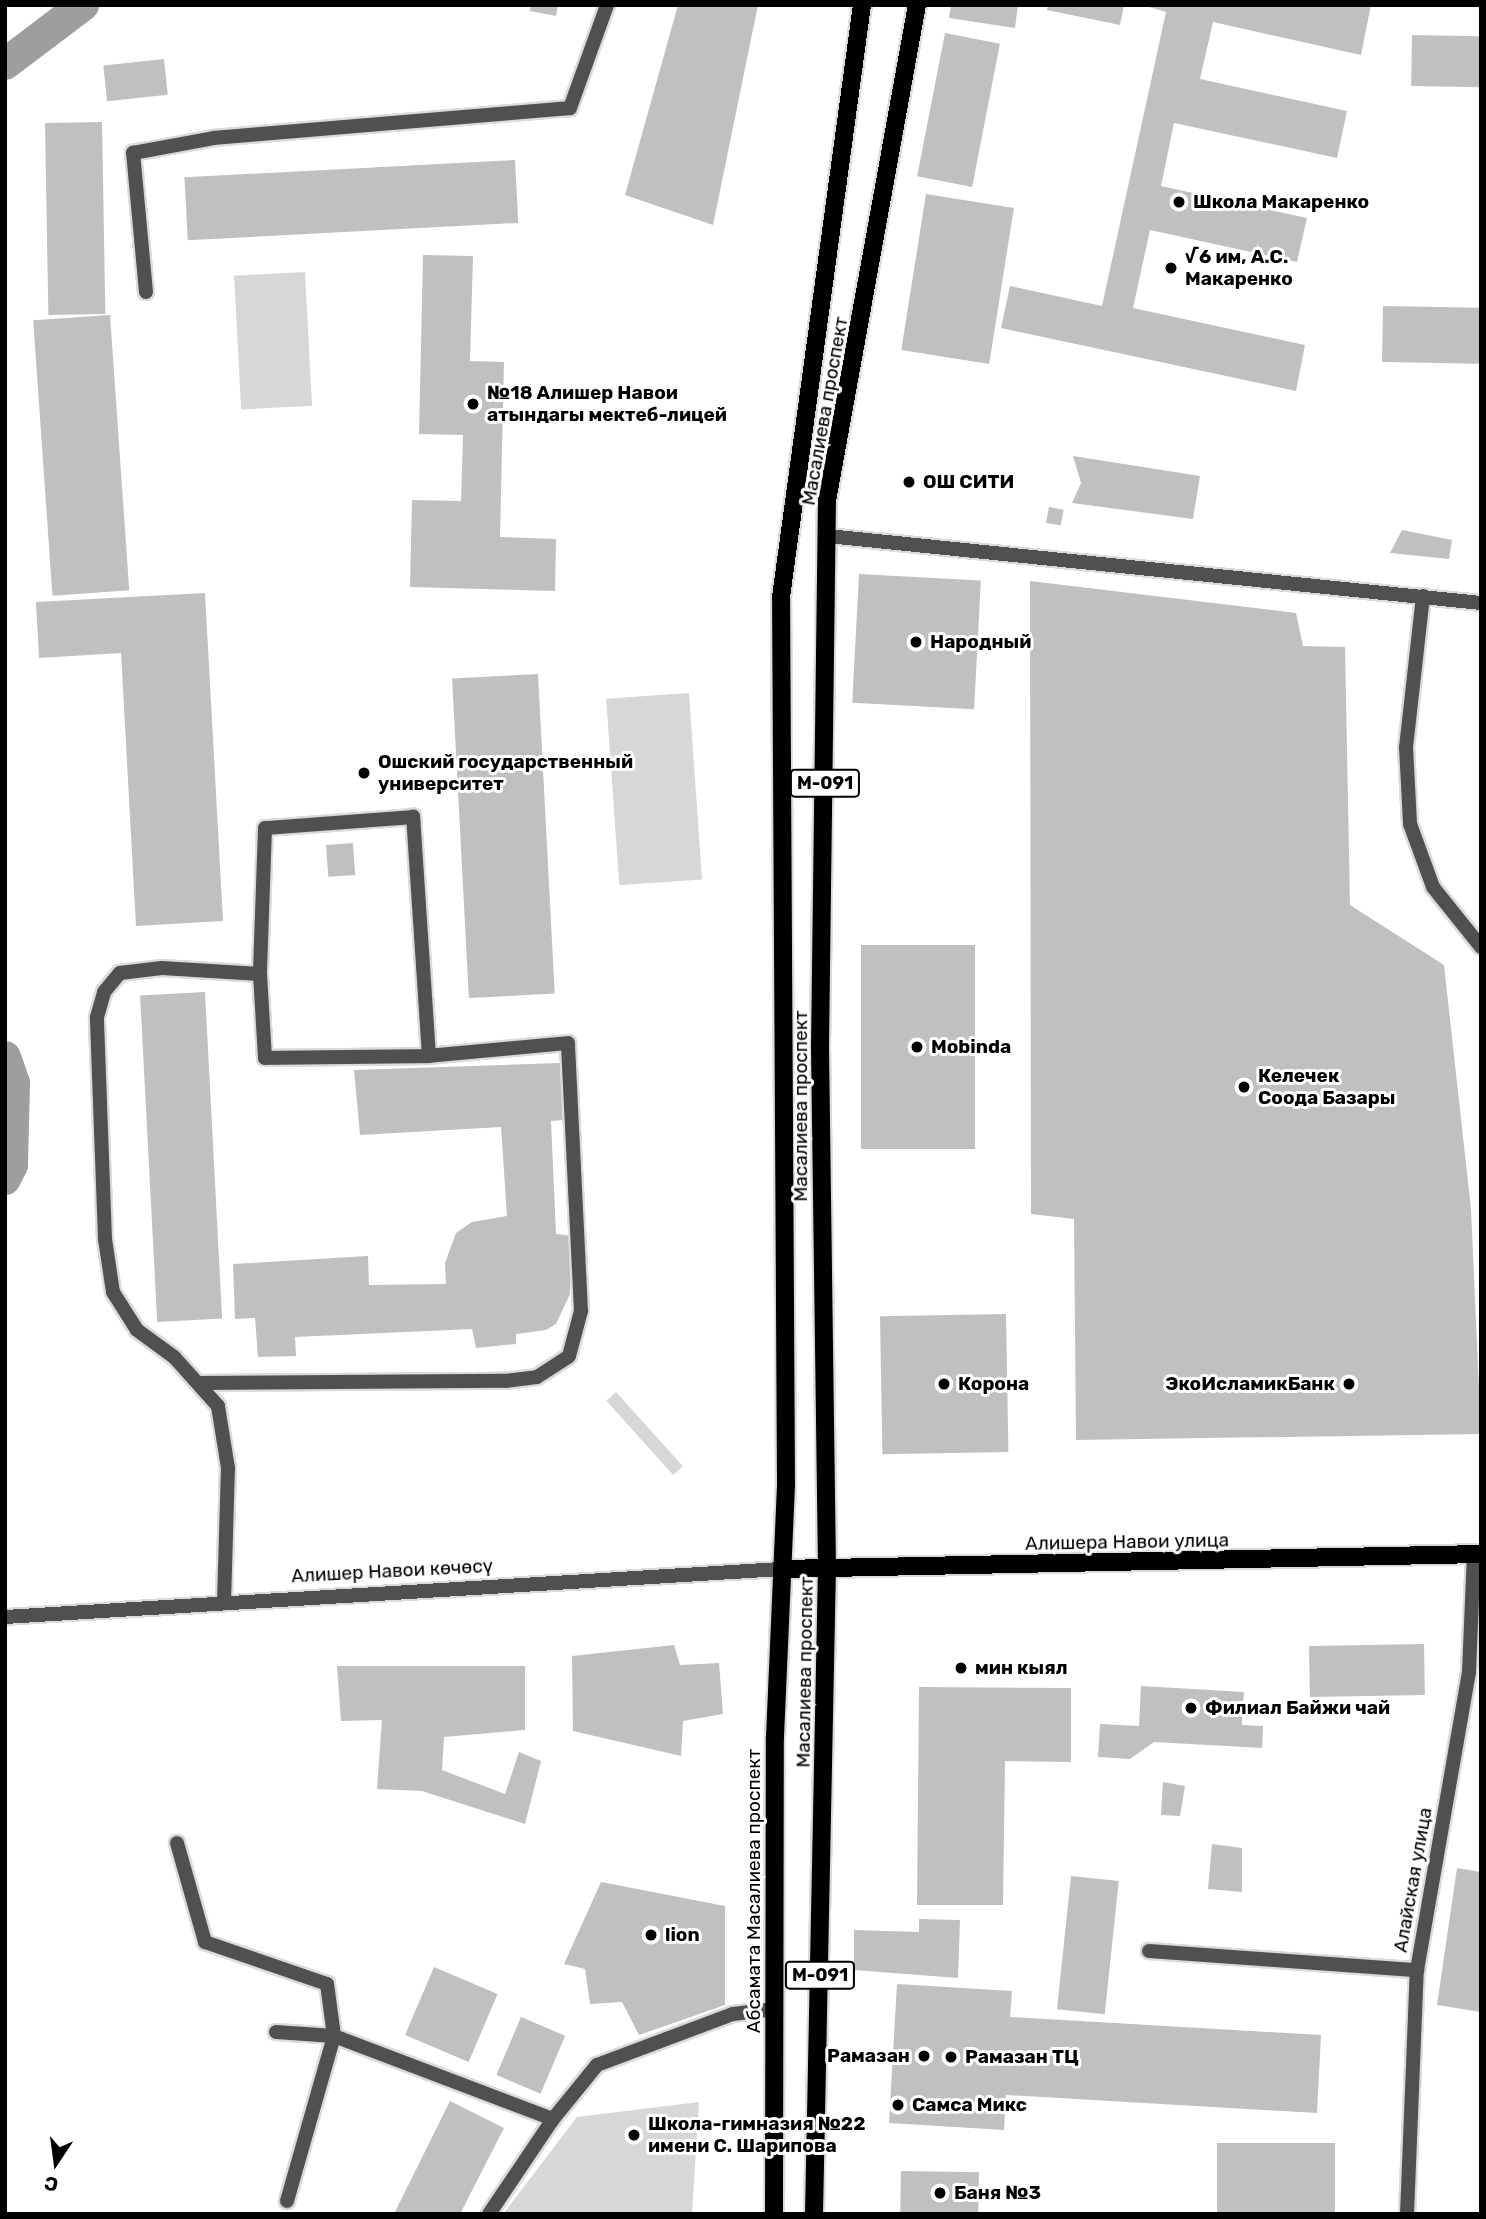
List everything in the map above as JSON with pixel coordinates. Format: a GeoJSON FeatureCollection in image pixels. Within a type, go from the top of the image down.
{"type":"FeatureCollection","features":[{"type":"Feature","properties":{"kind":"main road","name":"Масалиева проспект"},"geometry":{"type":"LineString","coordinates":[[782,1569],[786,1470],[781,597],[862,5]]}},
{"type":"Feature","properties":{"kind":"main road","name":"Масалиева проспект"},"geometry":{"type":"LineString","coordinates":[[814,2214],[827,1568],[820,1047],[827,501],[917,5]]}},
{"type":"Feature","properties":{"kind":"main road","name":"Алишера Навои улица"},"geometry":{"type":"LineString","coordinates":[[782,1569],[1477,1554]]}},
{"type":"Feature","properties":{"kind":"main road","name":"Абсамата Масалиева проспект"},"geometry":{"type":"LineString","coordinates":[[774,2214],[775,1737],[782,1569]]}},
{"type":"Feature","properties":{"kind":"street"},"geometry":{"type":"LineString","coordinates":[[146,292],[134,153],[214,138],[569,108],[607,5]]}},
{"type":"Feature","properties":{"kind":"street"},"geometry":{"type":"LineString","coordinates":[[828,536],[1481,603]]}},
{"type":"Feature","properties":{"kind":"street"},"geometry":{"type":"LineString","coordinates":[[1423,596],[1406,747],[1410,824],[1433,887],[1481,947]]}},
{"type":"Feature","properties":{"kind":"street"},"geometry":{"type":"LineString","coordinates":[[200,1383],[505,1381],[537,1377],[569,1356],[581,1311],[568,1044],[429,1056],[265,1058],[260,974],[265,828],[413,817],[429,1056]]}},
{"type":"Feature","properties":{"kind":"street"},"geometry":{"type":"LineString","coordinates":[[224,1602],[228,1468],[218,1406],[200,1383],[137,1330],[113,1292],[105,1239],[96,1017],[103,992],[120,973],[162,968],[260,974]]}},
{"type":"Feature","properties":{"kind":"street","name":"Алайская улица"},"geometry":{"type":"LineString","coordinates":[[1407,2214],[1417,1970],[1469,1672],[1477,1554]]}},
{"type":"Feature","properties":{"kind":"street","name":"Алишер Навои көчөсү"},"geometry":{"type":"LineString","coordinates":[[5,1617],[782,1569]]}},
{"type":"Feature","properties":{"kind":"street"},"geometry":{"type":"LineString","coordinates":[[177,1843],[205,1942],[327,1984],[334,2036],[287,2201]]}},
{"type":"Feature","properties":{"kind":"street"},"geometry":{"type":"LineString","coordinates":[[1149,1951],[1417,1970]]}},
{"type":"Feature","properties":{"kind":"street"},"geometry":{"type":"LineString","coordinates":[[489,2214],[553,2119],[597,2065],[733,2014],[775,2009]]}},
{"type":"Feature","properties":{"kind":"street"},"geometry":{"type":"LineString","coordinates":[[276,2032],[334,2036],[553,2119]]}},
{"type":"Feature","properties":{"kind":"shaded area"},"geometry":{"type":"Polygon","coordinates":[[[305,272],[312,406],[241,410],[234,276],[305,272]]]}},
{"type":"Feature","properties":{"kind":"shaded area"},"geometry":{"type":"Polygon","coordinates":[[[689,693],[702,880],[619,885],[606,699],[689,693]]]}},
{"type":"Feature","properties":{"kind":"shaded area"},"geometry":{"type":"Polygon","coordinates":[[[616,1392],[683,1466],[673,1475],[606,1401],[616,1392]]]}},
{"type":"Feature","properties":{"kind":"shaded area","name":"Школа-гимназия №22 имени С. Шарипова"},"geometry":{"type":"Polygon","coordinates":[[[699,2102],[692,2214],[503,2214],[577,2117],[699,2102]]]}},
{"type":"Feature","properties":{"kind":"building"},"geometry":{"type":"Polygon","coordinates":[[[531,5],[558,5],[556,16],[530,11],[531,5]]]}},
{"type":"Feature","properties":{"kind":"building"},"geometry":{"type":"Polygon","coordinates":[[[678,5],[758,5],[713,225],[625,195],[678,5]]]}},
{"type":"Feature","properties":{"kind":"building"},"geometry":{"type":"Polygon","coordinates":[[[951,5],[1018,5],[1015,28],[949,18],[951,5]]]}},
{"type":"Feature","properties":{"kind":"building"},"geometry":{"type":"Polygon","coordinates":[[[1048,5],[1124,5],[1120,25],[1047,10],[1048,5]]]}},
{"type":"Feature","properties":{"kind":"building","name":"Школа Макаренко"},"geometry":{"type":"Polygon","coordinates":[[[1142,5],[1371,5],[1361,55],[1213,22],[1200,79],[1347,111],[1337,158],[1174,123],[1161,186],[1307,218],[1297,262],[1150,230],[1133,308],[1305,345],[1296,391],[1001,328],[1010,286],[1102,306],[1166,12],[1142,5]]]}},
{"type":"Feature","properties":{"kind":"building"},"geometry":{"type":"Polygon","coordinates":[[[945,33],[1000,44],[972,187],[917,176],[945,33]]]}},
{"type":"Feature","properties":{"kind":"building"},"geometry":{"type":"Polygon","coordinates":[[[1412,35],[1481,36],[1480,87],[1411,86],[1412,35]]]}},
{"type":"Feature","properties":{"kind":"building"},"geometry":{"type":"Polygon","coordinates":[[[164,59],[168,95],[107,101],[103,65],[164,59]]]}},
{"type":"Feature","properties":{"kind":"building"},"geometry":{"type":"Polygon","coordinates":[[[102,122],[105,314],[48,315],[45,123],[102,122]]]}},
{"type":"Feature","properties":{"kind":"building"},"geometry":{"type":"Polygon","coordinates":[[[515,160],[518,223],[188,240],[184,177],[515,160]]]}},
{"type":"Feature","properties":{"kind":"building"},"geometry":{"type":"Polygon","coordinates":[[[926,194],[1014,208],[989,364],[901,350],[926,194]]]}},
{"type":"Feature","properties":{"kind":"building"},"geometry":{"type":"Polygon","coordinates":[[[423,255],[473,256],[470,361],[504,362],[500,537],[556,539],[555,591],[410,587],[412,500],[461,501],[463,435],[419,434],[423,255]]]}},
{"type":"Feature","properties":{"kind":"building"},"geometry":{"type":"Polygon","coordinates":[[[1383,306],[1481,308],[1480,364],[1382,362],[1383,306]]]}},
{"type":"Feature","properties":{"kind":"building"},"geometry":{"type":"Polygon","coordinates":[[[110,315],[129,590],[52,596],[33,320],[110,315]]]}},
{"type":"Feature","properties":{"kind":"building"},"geometry":{"type":"Polygon","coordinates":[[[1073,456],[1200,476],[1193,519],[1072,503],[1081,483],[1073,456]]]}},
{"type":"Feature","properties":{"kind":"building"},"geometry":{"type":"Polygon","coordinates":[[[1049,507],[1064,510],[1061,526],[1046,523],[1049,507]]]}},
{"type":"Feature","properties":{"kind":"building"},"geometry":{"type":"Polygon","coordinates":[[[1402,530],[1452,540],[1449,559],[1390,553],[1402,530]]]}},
{"type":"Feature","properties":{"kind":"building","name":"Народный"},"geometry":{"type":"Polygon","coordinates":[[[859,574],[981,580],[974,709],[852,703],[859,574]]]}},
{"type":"Feature","properties":{"kind":"building","name":"Келечек Соода Базары"},"geometry":{"type":"Polygon","coordinates":[[[1030,581],[1296,613],[1303,646],[1345,647],[1350,905],[1444,965],[1471,1209],[1481,1434],[1076,1440],[1074,1219],[1031,1214],[1030,581]]]}},
{"type":"Feature","properties":{"kind":"building"},"geometry":{"type":"Polygon","coordinates":[[[205,593],[223,921],[136,926],[121,653],[39,658],[36,602],[205,593]]]}},
{"type":"Feature","properties":{"kind":"building"},"geometry":{"type":"Polygon","coordinates":[[[538,674],[555,994],[469,998],[452,679],[538,674]]]}},
{"type":"Feature","properties":{"kind":"building"},"geometry":{"type":"Polygon","coordinates":[[[353,843],[355,875],[328,877],[326,845],[353,843]]]}},
{"type":"Feature","properties":{"kind":"building","name":"Mobinda"},"geometry":{"type":"Polygon","coordinates":[[[861,945],[975,945],[975,1149],[861,1149],[861,945]]]}},
{"type":"Feature","properties":{"kind":"building"},"geometry":{"type":"Polygon","coordinates":[[[205,992],[222,1319],[157,1322],[140,995],[205,992]]]}},
{"type":"Feature","properties":{"kind":"building"},"geometry":{"type":"Polygon","coordinates":[[[560,1063],[563,1120],[551,1121],[556,1234],[573,1236],[570,1294],[556,1324],[546,1330],[516,1334],[516,1344],[476,1348],[472,1329],[295,1337],[296,1356],[258,1357],[255,1318],[235,1319],[233,1264],[368,1256],[369,1285],[446,1284],[445,1263],[456,1233],[472,1222],[507,1216],[501,1127],[360,1135],[354,1070],[560,1063]]]}},
{"type":"Feature","properties":{"kind":"building","name":"Корона"},"geometry":{"type":"Polygon","coordinates":[[[1006,1314],[1008,1452],[882,1454],[880,1316],[1006,1314]]]}},
{"type":"Feature","properties":{"kind":"building"},"geometry":{"type":"Polygon","coordinates":[[[1424,1644],[1425,1695],[1310,1697],[1309,1646],[1424,1644]]]}},
{"type":"Feature","properties":{"kind":"building"},"geometry":{"type":"Polygon","coordinates":[[[674,1645],[680,1665],[719,1663],[723,1714],[683,1721],[681,1756],[573,1731],[572,1656],[674,1645]]]}},
{"type":"Feature","properties":{"kind":"building"},"geometry":{"type":"Polygon","coordinates":[[[337,1666],[525,1666],[525,1730],[444,1737],[442,1770],[505,1794],[519,1752],[541,1761],[525,1824],[422,1791],[377,1789],[382,1720],[341,1721],[337,1666]]]}},
{"type":"Feature","properties":{"kind":"building","name":"Филиал Байжи чай"},"geometry":{"type":"Polygon","coordinates":[[[1141,1686],[1244,1692],[1242,1725],[1263,1726],[1262,1748],[1154,1742],[1130,1759],[1098,1757],[1100,1724],[1139,1726],[1141,1686]]]}},
{"type":"Feature","properties":{"kind":"building"},"geometry":{"type":"Polygon","coordinates":[[[919,1687],[1071,1688],[1071,1762],[1005,1761],[1003,1905],[917,1905],[919,1687]]]}},
{"type":"Feature","properties":{"kind":"building"},"geometry":{"type":"Polygon","coordinates":[[[1163,1782],[1185,1786],[1180,1816],[1161,1815],[1163,1782]]]}},
{"type":"Feature","properties":{"kind":"building"},"geometry":{"type":"Polygon","coordinates":[[[1212,1844],[1242,1848],[1242,1892],[1208,1889],[1212,1844]]]}},
{"type":"Feature","properties":{"kind":"building"},"geometry":{"type":"Polygon","coordinates":[[[1457,1868],[1481,1872],[1481,2012],[1437,2005],[1457,1868]]]}},
{"type":"Feature","properties":{"kind":"building"},"geometry":{"type":"Polygon","coordinates":[[[1071,1876],[1119,1881],[1105,2014],[1057,2009],[1071,1876]]]}},
{"type":"Feature","properties":{"kind":"building","name":"lion"},"geometry":{"type":"Polygon","coordinates":[[[601,1882],[725,1906],[725,2005],[639,2035],[622,2002],[590,2004],[585,1969],[564,1964],[601,1882]]]}},
{"type":"Feature","properties":{"kind":"building"},"geometry":{"type":"Polygon","coordinates":[[[919,1919],[960,1920],[958,1978],[854,1970],[854,1930],[919,1932],[919,1919]]]}},
{"type":"Feature","properties":{"kind":"building"},"geometry":{"type":"Polygon","coordinates":[[[434,1967],[498,1994],[469,2062],[405,2035],[434,1967]]]}},
{"type":"Feature","properties":{"kind":"building"},"geometry":{"type":"Polygon","coordinates":[[[897,1984],[1012,1991],[1010,2017],[1321,2035],[1317,2113],[1006,2095],[1004,2130],[889,2123],[897,1984]]]}},
{"type":"Feature","properties":{"kind":"building"},"geometry":{"type":"Polygon","coordinates":[[[521,2017],[565,2036],[541,2094],[496,2075],[521,2017]]]}},
{"type":"Feature","properties":{"kind":"building"},"geometry":{"type":"Polygon","coordinates":[[[450,2101],[504,2128],[460,2214],[394,2214],[450,2101]]]}},
{"type":"Feature","properties":{"kind":"building"},"geometry":{"type":"Polygon","coordinates":[[[1217,2143],[1335,2143],[1335,2214],[1217,2214],[1217,2143]]]}},
{"type":"Feature","properties":{"kind":"building","name":"Баня №3"},"geometry":{"type":"Polygon","coordinates":[[[901,2171],[979,2172],[978,2214],[900,2214],[901,2171]]]}},
{"type":"Feature","properties":{"kind":"waterway"},"geometry":{"type":"LineString","coordinates":[[5,64],[83,5]]}},
{"type":"Feature","properties":{"kind":"waterway"},"geometry":{"type":"LineString","coordinates":[[5,1057],[14,1083],[12,1165],[5,1179]]}},
{"type":"Feature","properties":{"kind":"place","name":"Школа Макаренко"},"geometry":{"type":"Point","coordinates":[1179,202]}},
{"type":"Feature","properties":{"kind":"place","name":"√6 им, А.С. Макаренко"},"geometry":{"type":"Point","coordinates":[1171,268]}},
{"type":"Feature","properties":{"kind":"place","name":"№18 Алишер Навои атындагы мектеб-лицей"},"geometry":{"type":"Point","coordinates":[473,404]}},
{"type":"Feature","properties":{"kind":"place","name":"ОШ СИТИ"},"geometry":{"type":"Point","coordinates":[909,482]}},
{"type":"Feature","properties":{"kind":"place","name":"Народный"},"geometry":{"type":"Point","coordinates":[916,642]}},
{"type":"Feature","properties":{"kind":"place","name":"Ошский государственный университет"},"geometry":{"type":"Point","coordinates":[364,773]}},
{"type":"Feature","properties":{"kind":"place","name":"Mobinda"},"geometry":{"type":"Point","coordinates":[917,1047]}},
{"type":"Feature","properties":{"kind":"place","name":"Келечек Соода Базары"},"geometry":{"type":"Point","coordinates":[1244,1087]}},
{"type":"Feature","properties":{"kind":"place","name":"Корона"},"geometry":{"type":"Point","coordinates":[944,1384]}},
{"type":"Feature","properties":{"kind":"place","name":"ЭкоИсламикБанк"},"geometry":{"type":"Point","coordinates":[1349,1384]}},
{"type":"Feature","properties":{"kind":"place","name":"мин кыял"},"geometry":{"type":"Point","coordinates":[961,1668]}},
{"type":"Feature","properties":{"kind":"place","name":"Филиал Байжи чай"},"geometry":{"type":"Point","coordinates":[1191,1708]}},
{"type":"Feature","properties":{"kind":"place","name":"lion"},"geometry":{"type":"Point","coordinates":[651,1935]}},
{"type":"Feature","properties":{"kind":"place","name":"Рамазан"},"geometry":{"type":"Point","coordinates":[924,2056]}},
{"type":"Feature","properties":{"kind":"place","name":"Рамазан ТЦ"},"geometry":{"type":"Point","coordinates":[951,2057]}},
{"type":"Feature","properties":{"kind":"place","name":"Самса Микс"},"geometry":{"type":"Point","coordinates":[898,2105]}},
{"type":"Feature","properties":{"kind":"place","name":"Школа-гимназия №22 имени С. Шарипова"},"geometry":{"type":"Point","coordinates":[634,2135]}},
{"type":"Feature","properties":{"kind":"place","name":"Баня №3"},"geometry":{"type":"Point","coordinates":[940,2193]}}]}
